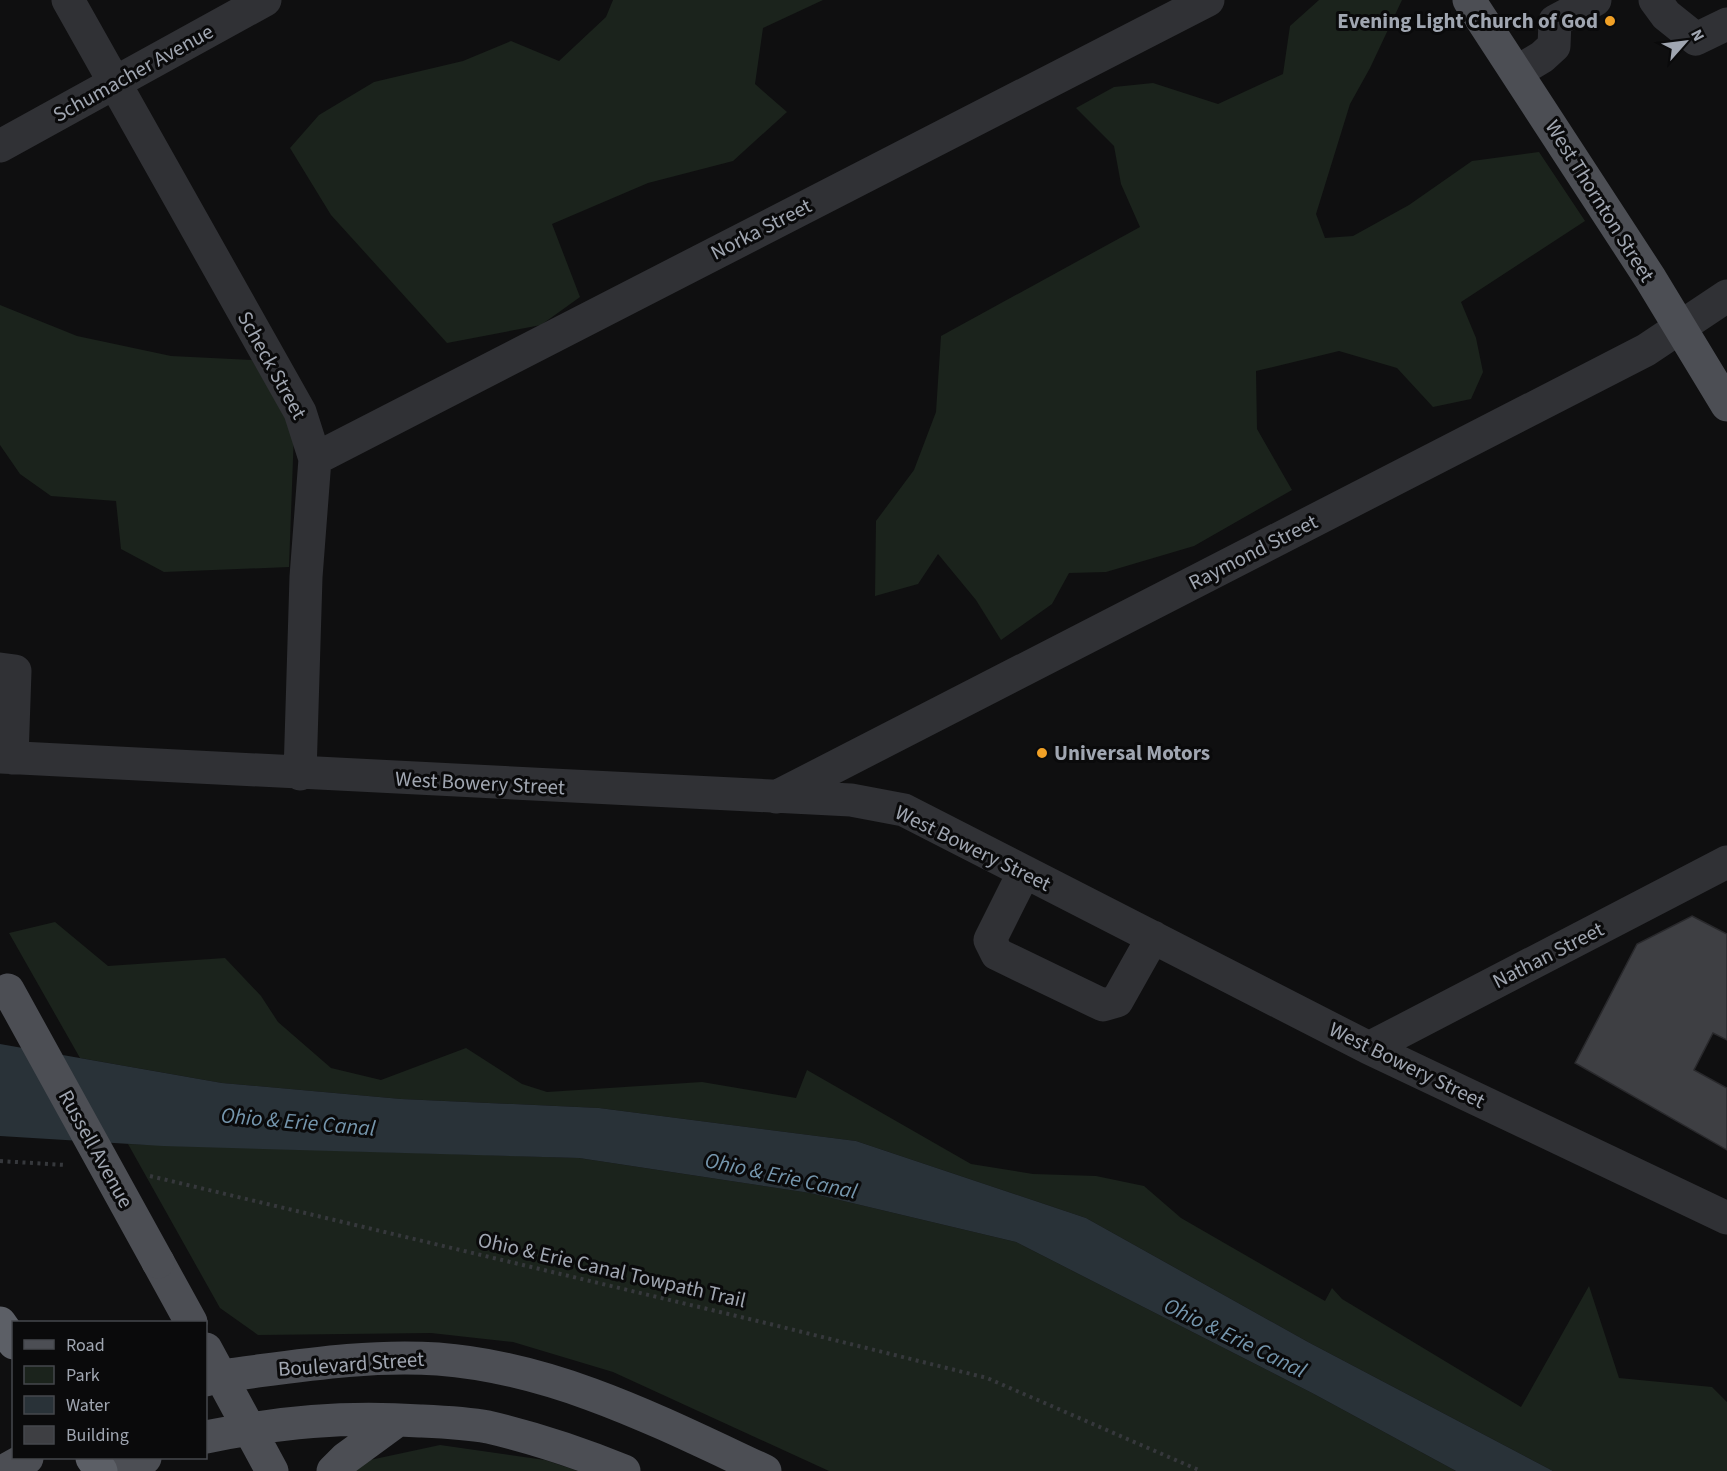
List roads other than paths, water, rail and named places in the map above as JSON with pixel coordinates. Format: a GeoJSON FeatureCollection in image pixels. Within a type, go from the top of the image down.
{"type":"FeatureCollection","features":[{"type":"Feature","properties":{"kind":"highway"},"geometry":{"type":"LineString","coordinates":[[0,1323],[12,1340]]}},
{"type":"Feature","properties":{"kind":"main road","name":"West Thornton Street"},"geometry":{"type":"LineString","coordinates":[[1469,0],[1650,278],[1727,405]]}},
{"type":"Feature","properties":{"kind":"main road","name":"Russell Avenue"},"geometry":{"type":"LineString","coordinates":[[4,983],[190,1321]]}},
{"type":"Feature","properties":{"kind":"main road","name":"Boulevard Street"},"geometry":{"type":"LineString","coordinates":[[210,1368],[401,1358],[439,1359],[502,1368],[619,1403],[765,1471]]}},
{"type":"Feature","properties":{"kind":"main road"},"geometry":{"type":"LineString","coordinates":[[210,1368],[249,1428],[272,1471]]}},
{"type":"Feature","properties":{"kind":"main road"},"geometry":{"type":"LineString","coordinates":[[207,1437],[249,1428],[333,1418],[398,1419],[487,1427],[579,1453],[624,1471]]}},
{"type":"Feature","properties":{"kind":"main road"},"geometry":{"type":"LineString","coordinates":[[333,1471],[346,1458],[398,1419]]}},
{"type":"Feature","properties":{"kind":"main road"},"geometry":{"type":"LineString","coordinates":[[4,1471],[25,1459]]}},
{"type":"Feature","properties":{"kind":"main road"},"geometry":{"type":"LineString","coordinates":[[118,1471],[143,1459]]}},
{"type":"Feature","properties":{"kind":"street","name":"Scheck Street"},"geometry":{"type":"LineString","coordinates":[[68,0],[300,412],[315,459],[306,577],[300,774]]}},
{"type":"Feature","properties":{"kind":"street","name":"Schumacher Avenue"},"geometry":{"type":"LineString","coordinates":[[0,146],[265,0]]}},
{"type":"Feature","properties":{"kind":"street","name":"Norka Street"},"geometry":{"type":"LineString","coordinates":[[315,459],[1208,0]]}},
{"type":"Feature","properties":{"kind":"street"},"geometry":{"type":"LineString","coordinates":[[1517,72],[1542,57],[1554,46],[1555,21],[1595,0]]}},
{"type":"Feature","properties":{"kind":"street"},"geometry":{"type":"LineString","coordinates":[[1655,0],[1666,15],[1696,39],[1727,24]]}},
{"type":"Feature","properties":{"kind":"street","name":"Raymond Street"},"geometry":{"type":"LineString","coordinates":[[773,798],[1646,351],[1727,296]]}},
{"type":"Feature","properties":{"kind":"street"},"geometry":{"type":"LineString","coordinates":[[0,669],[15,671],[6,757]]}},
{"type":"Feature","properties":{"kind":"street","name":"West Bowery Street"},"geometry":{"type":"LineString","coordinates":[[6,757],[300,774],[851,800],[904,810],[1369,1048],[1727,1218]]}},
{"type":"Feature","properties":{"kind":"street","name":"Nathan Street"},"geometry":{"type":"LineString","coordinates":[[1369,1048],[1727,862]]}},
{"type":"Feature","properties":{"kind":"street"},"geometry":{"type":"LineString","coordinates":[[1024,872],[990,940],[998,954],[1103,1005],[1118,1000],[1153,937]]}},
{"type":"Feature","properties":{"kind":"water","name":"Ohio & Erie Canal"},"geometry":{"type":"Polygon","coordinates":[[[0,1044],[222,1083],[401,1099],[599,1108],[856,1141],[1086,1218],[1308,1342],[1553,1471],[1456,1471],[1314,1394],[1016,1242],[810,1193],[579,1158],[163,1146],[0,1136],[0,1044]]]}},
{"type":"Feature","properties":{"kind":"place","name":"Evening Light Church of God"},"geometry":{"type":"Point","coordinates":[1610,21]}},
{"type":"Feature","properties":{"kind":"place","name":"Universal Motors"},"geometry":{"type":"Point","coordinates":[1042,753]}}]}
